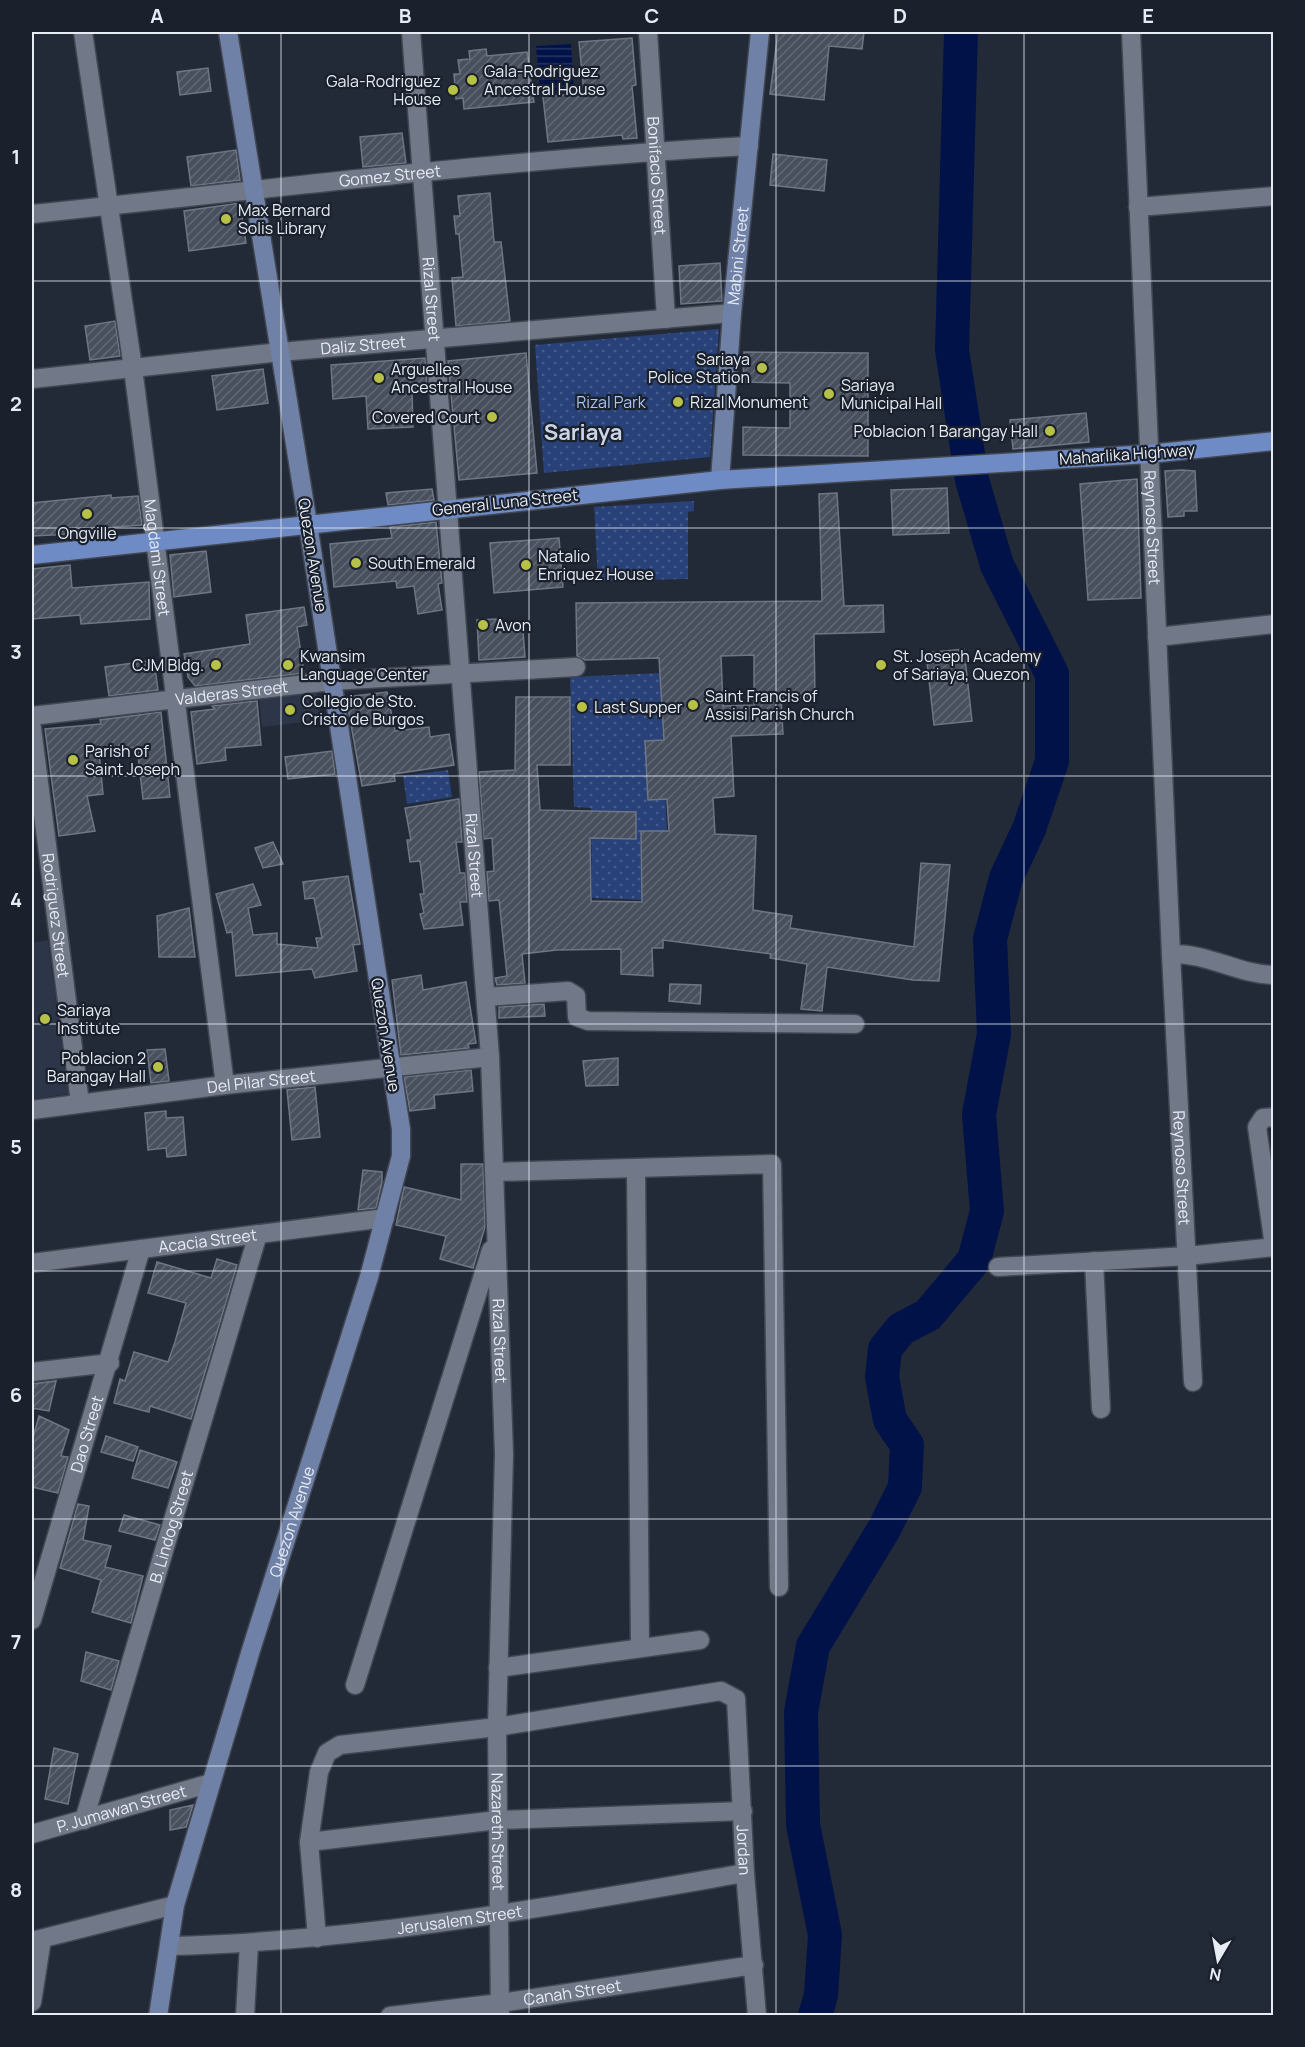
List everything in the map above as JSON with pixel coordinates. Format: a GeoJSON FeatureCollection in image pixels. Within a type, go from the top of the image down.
{"type":"FeatureCollection","features":[{"type":"Feature","properties":{"kind":"main road","name":"Maharlika Highway"},"geometry":{"type":"LineString","coordinates":[[980,463],[1149,454],[1274,441]]}},
{"type":"Feature","properties":{"kind":"main road","name":"General Luna Street"},"geometry":{"type":"LineString","coordinates":[[32,555],[720,480],[980,463]]}},
{"type":"Feature","properties":{"kind":"street","name":"Magdami Street"},"geometry":{"type":"LineString","coordinates":[[82,32],[133,368],[178,700],[225,1085]]}},
{"type":"Feature","properties":{"kind":"street","name":"Quezon Avenue"},"geometry":{"type":"LineString","coordinates":[[158,2016],[171,1946],[175,1905],[365,1289],[401,1156],[401,1129],[308,524],[228,32]]}},
{"type":"Feature","properties":{"kind":"street","name":"Rizal Street"},"geometry":{"type":"LineString","coordinates":[[411,32],[490,1057],[504,1454],[498,1676]]}},
{"type":"Feature","properties":{"kind":"street","name":"Bonifacio Street"},"geometry":{"type":"LineString","coordinates":[[648,32],[666,319]]}},
{"type":"Feature","properties":{"kind":"street","name":"Mabini Street"},"geometry":{"type":"LineString","coordinates":[[720,480],[732,313],[760,32]]}},
{"type":"Feature","properties":{"kind":"street","name":"Reynoso Street"},"geometry":{"type":"LineString","coordinates":[[1131,32],[1171,954],[1194,1382]]}},
{"type":"Feature","properties":{"kind":"street","name":"Gomez Street"},"geometry":{"type":"LineString","coordinates":[[32,214],[422,173],[656,151],[749,146]]}},
{"type":"Feature","properties":{"kind":"street"},"geometry":{"type":"LineString","coordinates":[[1138,207],[1274,196]]}},
{"type":"Feature","properties":{"kind":"street","name":"Daliz Street"},"geometry":{"type":"LineString","coordinates":[[32,379],[280,352],[732,313]]}},
{"type":"Feature","properties":{"kind":"street"},"geometry":{"type":"LineString","coordinates":[[1157,636],[1274,624]]}},
{"type":"Feature","properties":{"kind":"street","name":"Valderas Street"},"geometry":{"type":"LineString","coordinates":[[32,716],[332,681],[576,667]]}},
{"type":"Feature","properties":{"kind":"street","name":"Rodriguez Street"},"geometry":{"type":"LineString","coordinates":[[32,728],[80,1103]]}},
{"type":"Feature","properties":{"kind":"street"},"geometry":{"type":"LineString","coordinates":[[1171,954],[1207,957],[1252,973],[1274,975]]}},
{"type":"Feature","properties":{"kind":"street"},"geometry":{"type":"LineString","coordinates":[[486,997],[568,991],[576,996],[577,1017],[588,1021],[855,1024]]}},
{"type":"Feature","properties":{"kind":"street","name":"Del Pilar Street"},"geometry":{"type":"LineString","coordinates":[[32,1110],[225,1085],[490,1057]]}},
{"type":"Feature","properties":{"kind":"street"},"geometry":{"type":"LineString","coordinates":[[998,1267],[1187,1256],[1274,1246],[1257,1127],[1263,1118],[1274,1117]]}},
{"type":"Feature","properties":{"kind":"street"},"geometry":{"type":"LineString","coordinates":[[495,1172],[772,1164],[778,1587]]}},
{"type":"Feature","properties":{"kind":"street"},"geometry":{"type":"LineString","coordinates":[[636,1168],[640,1648]]}},
{"type":"Feature","properties":{"kind":"street","name":"Acacia Street"},"geometry":{"type":"LineString","coordinates":[[32,1263],[385,1218]]}},
{"type":"Feature","properties":{"kind":"street","name":"B. Lindog Street"},"geometry":{"type":"LineString","coordinates":[[84,1820],[258,1234]]}},
{"type":"Feature","properties":{"kind":"street"},"geometry":{"type":"LineString","coordinates":[[355,1684],[495,1237]]}},
{"type":"Feature","properties":{"kind":"street","name":"Dao Street"},"geometry":{"type":"LineString","coordinates":[[32,1620],[110,1363],[141,1249]]}},
{"type":"Feature","properties":{"kind":"street"},"geometry":{"type":"LineString","coordinates":[[1094,1261],[1101,1409]]}},
{"type":"Feature","properties":{"kind":"street"},"geometry":{"type":"LineString","coordinates":[[32,1372],[110,1363]]}},
{"type":"Feature","properties":{"kind":"street"},"geometry":{"type":"LineString","coordinates":[[498,1676],[640,1648],[700,1640]]}},
{"type":"Feature","properties":{"kind":"street","name":"Nazareth Street"},"geometry":{"type":"LineString","coordinates":[[498,1676],[500,2009]]}},
{"type":"Feature","properties":{"kind":"street","name":"Jordan"},"geometry":{"type":"LineString","coordinates":[[497,1726],[721,1691],[736,1700],[745,1873],[757,2016]]}},
{"type":"Feature","properties":{"kind":"street"},"geometry":{"type":"LineString","coordinates":[[317,1938],[309,1842],[319,1772],[327,1753],[340,1745],[497,1726]]}},
{"type":"Feature","properties":{"kind":"street","name":"P. Jumawan Street"},"geometry":{"type":"LineString","coordinates":[[32,1834],[211,1784]]}},
{"type":"Feature","properties":{"kind":"street"},"geometry":{"type":"LineString","coordinates":[[309,1842],[498,1820],[742,1811]]}},
{"type":"Feature","properties":{"kind":"street","name":"Jerusalem Street"},"geometry":{"type":"LineString","coordinates":[[171,1946],[249,1944],[317,1938],[499,1915],[745,1873]]}},
{"type":"Feature","properties":{"kind":"street"},"geometry":{"type":"LineString","coordinates":[[32,2002],[37,1940],[175,1905]]}},
{"type":"Feature","properties":{"kind":"street"},"geometry":{"type":"LineString","coordinates":[[245,2016],[249,1944]]}},
{"type":"Feature","properties":{"kind":"street","name":"Canah Street"},"geometry":{"type":"LineString","coordinates":[[390,2016],[500,2009],[754,1965]]}},
{"type":"Feature","properties":{"kind":"shaded area"},"geometry":{"type":"Polygon","coordinates":[[[571,44],[574,89],[540,92],[536,46],[571,44]]]}},
{"type":"Feature","properties":{"kind":"shaded area","name":"Collegio de Sto. Cristo de Burgos"},"geometry":{"type":"Polygon","coordinates":[[[317,693],[321,720],[262,727],[259,699],[317,693]]]}},
{"type":"Feature","properties":{"kind":"shaded area","name":"Sariaya Institute"},"geometry":{"type":"Polygon","coordinates":[[[48,940],[68,1094],[32,1099],[32,943],[48,940]]]}},
{"type":"Feature","properties":{"kind":"green space","name":"Rizal Park"},"geometry":{"type":"Polygon","coordinates":[[[719,329],[710,457],[544,473],[535,345],[719,329]]]}},
{"type":"Feature","properties":{"kind":"green space"},"geometry":{"type":"Polygon","coordinates":[[[694,501],[694,511],[688,512],[688,579],[598,581],[594,507],[694,501]]]}},
{"type":"Feature","properties":{"kind":"green space"},"geometry":{"type":"Polygon","coordinates":[[[660,673],[670,901],[592,898],[591,808],[574,807],[570,677],[660,673]]]}},
{"type":"Feature","properties":{"kind":"green space"},"geometry":{"type":"Polygon","coordinates":[[[448,770],[452,797],[407,804],[403,776],[448,770]]]}},
{"type":"Feature","properties":{"kind":"building"},"geometry":{"type":"Polygon","coordinates":[[[778,32],[864,32],[862,49],[829,46],[824,100],[770,94],[778,32]]]}},
{"type":"Feature","properties":{"kind":"building"},"geometry":{"type":"Polygon","coordinates":[[[632,38],[636,85],[632,86],[637,138],[623,139],[622,135],[548,142],[543,97],[584,93],[579,42],[632,38]]]}},
{"type":"Feature","properties":{"kind":"building"},"geometry":{"type":"Polygon","coordinates":[[[486,49],[487,56],[527,52],[534,102],[464,109],[463,98],[456,99],[454,74],[460,74],[458,60],[470,59],[469,51],[486,49]]]}},
{"type":"Feature","properties":{"kind":"building"},"geometry":{"type":"Polygon","coordinates":[[[208,68],[211,91],[180,95],[177,72],[208,68]]]}},
{"type":"Feature","properties":{"kind":"building"},"geometry":{"type":"Polygon","coordinates":[[[402,133],[406,163],[363,167],[360,137],[402,133]]]}},
{"type":"Feature","properties":{"kind":"building"},"geometry":{"type":"Polygon","coordinates":[[[236,150],[240,180],[191,186],[187,157],[236,150]]]}},
{"type":"Feature","properties":{"kind":"building"},"geometry":{"type":"Polygon","coordinates":[[[773,154],[827,160],[824,191],[770,185],[773,154]]]}},
{"type":"Feature","properties":{"kind":"building"},"geometry":{"type":"Polygon","coordinates":[[[490,193],[494,242],[501,242],[510,321],[456,326],[452,278],[463,277],[459,234],[456,234],[454,216],[460,216],[458,196],[490,193]]]}},
{"type":"Feature","properties":{"kind":"building"},"geometry":{"type":"Polygon","coordinates":[[[240,203],[246,243],[189,251],[184,211],[240,203]]]}},
{"type":"Feature","properties":{"kind":"building"},"geometry":{"type":"Polygon","coordinates":[[[720,263],[722,301],[681,304],[679,266],[720,263]]]}},
{"type":"Feature","properties":{"kind":"building"},"geometry":{"type":"Polygon","coordinates":[[[115,321],[120,356],[90,360],[85,326],[115,321]]]}},
{"type":"Feature","properties":{"kind":"building","name":"Sariaya Municipal Hall"},"geometry":{"type":"Polygon","coordinates":[[[744,352],[868,353],[868,456],[743,455],[743,427],[790,428],[790,383],[743,382],[744,352]]]}},
{"type":"Feature","properties":{"kind":"building","name":"Covered Court"},"geometry":{"type":"Polygon","coordinates":[[[526,353],[537,473],[459,480],[448,361],[526,353]]]}},
{"type":"Feature","properties":{"kind":"building","name":"Arguelles Ancestral House"},"geometry":{"type":"Polygon","coordinates":[[[425,358],[427,392],[412,393],[413,427],[368,429],[366,396],[333,399],[331,365],[425,358]]]}},
{"type":"Feature","properties":{"kind":"building"},"geometry":{"type":"Polygon","coordinates":[[[263,369],[268,403],[217,410],[212,376],[263,369]]]}},
{"type":"Feature","properties":{"kind":"building","name":"Poblacion 1 Barangay Hall"},"geometry":{"type":"Polygon","coordinates":[[[1086,413],[1089,442],[1013,449],[1010,420],[1086,413]]]}},
{"type":"Feature","properties":{"kind":"building"},"geometry":{"type":"Polygon","coordinates":[[[1165,471],[1195,471],[1197,511],[1184,511],[1184,516],[1168,517],[1165,471]]]}},
{"type":"Feature","properties":{"kind":"building"},"geometry":{"type":"Polygon","coordinates":[[[1137,479],[1141,598],[1088,600],[1080,484],[1137,479]]]}},
{"type":"Feature","properties":{"kind":"building"},"geometry":{"type":"Polygon","coordinates":[[[947,488],[949,533],[893,535],[891,490],[947,488]]]}},
{"type":"Feature","properties":{"kind":"building"},"geometry":{"type":"Polygon","coordinates":[[[432,489],[434,500],[388,505],[386,493],[432,489]]]}},
{"type":"Feature","properties":{"kind":"building"},"geometry":{"type":"Polygon","coordinates":[[[837,493],[844,606],[883,605],[884,632],[814,634],[815,698],[781,698],[783,734],[731,736],[734,796],[713,798],[715,834],[756,836],[753,910],[792,916],[790,928],[914,947],[921,863],[950,865],[939,981],[913,980],[827,967],[822,1011],[801,1009],[807,964],[770,958],[771,954],[663,940],[663,948],[652,948],[653,976],[621,974],[621,949],[557,950],[522,954],[525,983],[497,985],[495,978],[507,976],[499,900],[489,901],[487,872],[494,871],[492,838],[484,839],[479,772],[515,770],[516,697],[570,697],[570,765],[537,765],[540,810],[636,812],[636,839],[590,838],[591,901],[642,902],[641,831],[669,831],[667,799],[648,800],[645,741],[664,740],[659,658],[585,660],[577,656],[576,603],[822,601],[819,494],[837,493]],[[754,655],[721,656],[723,706],[754,705],[754,655]]]}},
{"type":"Feature","properties":{"kind":"building"},"geometry":{"type":"Polygon","coordinates":[[[111,495],[111,498],[138,496],[142,525],[114,527],[114,532],[32,536],[32,503],[111,495]]]}},
{"type":"Feature","properties":{"kind":"building"},"geometry":{"type":"Polygon","coordinates":[[[436,522],[442,583],[438,584],[442,610],[418,614],[414,586],[397,588],[396,581],[334,587],[330,544],[392,538],[390,527],[436,522]]]}},
{"type":"Feature","properties":{"kind":"building","name":"Natalio Enriquez House"},"geometry":{"type":"Polygon","coordinates":[[[559,538],[563,587],[494,593],[490,543],[559,538]]]}},
{"type":"Feature","properties":{"kind":"building"},"geometry":{"type":"Polygon","coordinates":[[[206,551],[211,592],[174,597],[170,555],[206,551]]]}},
{"type":"Feature","properties":{"kind":"building"},"geometry":{"type":"Polygon","coordinates":[[[70,565],[72,588],[149,582],[150,619],[81,624],[80,615],[32,619],[32,569],[70,565]]]}},
{"type":"Feature","properties":{"kind":"building"},"geometry":{"type":"Polygon","coordinates":[[[304,607],[307,625],[297,627],[304,673],[195,686],[188,677],[184,654],[250,644],[246,615],[304,607]]]}},
{"type":"Feature","properties":{"kind":"building"},"geometry":{"type":"Polygon","coordinates":[[[497,619],[498,632],[523,631],[525,657],[479,660],[477,620],[497,619]]]}},
{"type":"Feature","properties":{"kind":"building"},"geometry":{"type":"Polygon","coordinates":[[[964,649],[972,721],[934,725],[926,653],[964,649]]]}},
{"type":"Feature","properties":{"kind":"building"},"geometry":{"type":"Polygon","coordinates":[[[154,660],[158,690],[109,696],[105,667],[154,660]]]}},
{"type":"Feature","properties":{"kind":"building"},"geometry":{"type":"Polygon","coordinates":[[[387,692],[395,731],[429,727],[430,737],[449,734],[454,765],[394,774],[395,781],[362,786],[346,697],[387,692]]]}},
{"type":"Feature","properties":{"kind":"building"},"geometry":{"type":"Polygon","coordinates":[[[257,701],[261,745],[225,748],[226,760],[197,764],[191,712],[215,709],[212,706],[257,701]]]}},
{"type":"Feature","properties":{"kind":"building"},"geometry":{"type":"Polygon","coordinates":[[[161,712],[170,797],[143,799],[137,747],[99,751],[103,794],[87,796],[95,831],[59,836],[45,729],[101,724],[100,720],[161,712]]]}},
{"type":"Feature","properties":{"kind":"building"},"geometry":{"type":"Polygon","coordinates":[[[332,751],[335,774],[288,779],[285,757],[332,751]]]}},
{"type":"Feature","properties":{"kind":"building"},"geometry":{"type":"Polygon","coordinates":[[[459,799],[462,842],[456,842],[460,873],[465,873],[467,902],[460,902],[463,925],[424,929],[420,914],[424,913],[420,894],[424,894],[420,861],[410,862],[407,840],[411,840],[405,808],[459,799]]]}},
{"type":"Feature","properties":{"kind":"building"},"geometry":{"type":"Polygon","coordinates":[[[273,842],[283,864],[263,868],[255,848],[273,842]]]}},
{"type":"Feature","properties":{"kind":"building"},"geometry":{"type":"Polygon","coordinates":[[[348,876],[360,944],[353,945],[357,971],[315,978],[312,969],[236,976],[232,932],[227,933],[216,894],[253,884],[261,905],[248,908],[253,935],[277,933],[277,944],[318,948],[316,938],[322,938],[314,898],[305,899],[303,882],[348,876]]]}},
{"type":"Feature","properties":{"kind":"building"},"geometry":{"type":"Polygon","coordinates":[[[189,908],[195,957],[159,957],[157,916],[189,908]]]}},
{"type":"Feature","properties":{"kind":"building"},"geometry":{"type":"Polygon","coordinates":[[[421,975],[423,990],[466,982],[476,1043],[468,1044],[469,1048],[401,1055],[392,980],[421,975]]]}},
{"type":"Feature","properties":{"kind":"building"},"geometry":{"type":"Polygon","coordinates":[[[670,984],[701,985],[700,1004],[669,1001],[670,984]]]}},
{"type":"Feature","properties":{"kind":"building"},"geometry":{"type":"Polygon","coordinates":[[[544,1004],[545,1016],[499,1018],[499,1007],[544,1004]]]}},
{"type":"Feature","properties":{"kind":"building","name":"Poblacion 2 Barangay Hall"},"geometry":{"type":"Polygon","coordinates":[[[165,1049],[169,1081],[151,1083],[147,1050],[165,1049]]]}},
{"type":"Feature","properties":{"kind":"building"},"geometry":{"type":"Polygon","coordinates":[[[618,1058],[618,1085],[586,1086],[583,1061],[618,1058]]]}},
{"type":"Feature","properties":{"kind":"building"},"geometry":{"type":"Polygon","coordinates":[[[471,1070],[473,1091],[434,1095],[435,1108],[410,1111],[404,1077],[471,1070]]]}},
{"type":"Feature","properties":{"kind":"building"},"geometry":{"type":"Polygon","coordinates":[[[315,1087],[320,1137],[292,1140],[287,1090],[315,1087]]]}},
{"type":"Feature","properties":{"kind":"building"},"geometry":{"type":"Polygon","coordinates":[[[166,1111],[166,1118],[183,1117],[186,1155],[167,1157],[166,1148],[148,1150],[145,1113],[166,1111]]]}},
{"type":"Feature","properties":{"kind":"building"},"geometry":{"type":"Polygon","coordinates":[[[461,1164],[483,1164],[485,1227],[473,1268],[440,1259],[446,1236],[396,1225],[404,1187],[461,1200],[461,1164]]]}},
{"type":"Feature","properties":{"kind":"building"},"geometry":{"type":"Polygon","coordinates":[[[363,1170],[382,1172],[382,1182],[376,1208],[358,1210],[363,1170]]]}},
{"type":"Feature","properties":{"kind":"building"},"geometry":{"type":"Polygon","coordinates":[[[217,1259],[237,1265],[191,1419],[150,1406],[149,1412],[114,1403],[120,1379],[125,1381],[134,1352],[168,1362],[175,1342],[186,1303],[148,1293],[157,1262],[211,1278],[217,1259]]]}},
{"type":"Feature","properties":{"kind":"building"},"geometry":{"type":"Polygon","coordinates":[[[56,1381],[49,1411],[32,1408],[32,1384],[56,1381]]]}},
{"type":"Feature","properties":{"kind":"building"},"geometry":{"type":"Polygon","coordinates":[[[39,1416],[69,1430],[61,1456],[68,1457],[58,1493],[32,1487],[32,1441],[39,1416]]]}},
{"type":"Feature","properties":{"kind":"building"},"geometry":{"type":"Polygon","coordinates":[[[106,1436],[138,1447],[133,1461],[101,1452],[106,1436]]]}},
{"type":"Feature","properties":{"kind":"building"},"geometry":{"type":"Polygon","coordinates":[[[140,1450],[177,1462],[168,1488],[132,1478],[140,1450]]]}},
{"type":"Feature","properties":{"kind":"building"},"geometry":{"type":"Polygon","coordinates":[[[78,1504],[89,1506],[83,1540],[111,1546],[105,1567],[143,1576],[131,1623],[92,1612],[101,1580],[60,1568],[78,1504]]]}},
{"type":"Feature","properties":{"kind":"building"},"geometry":{"type":"Polygon","coordinates":[[[124,1515],[160,1525],[155,1540],[119,1531],[124,1515]]]}},
{"type":"Feature","properties":{"kind":"building"},"geometry":{"type":"Polygon","coordinates":[[[86,1652],[119,1661],[111,1690],[81,1681],[86,1652]]]}},
{"type":"Feature","properties":{"kind":"building"},"geometry":{"type":"Polygon","coordinates":[[[54,1748],[78,1754],[68,1804],[45,1799],[54,1748]]]}},
{"type":"Feature","properties":{"kind":"building"},"geometry":{"type":"Polygon","coordinates":[[[193,1805],[186,1827],[170,1830],[170,1810],[193,1805]]]}},
{"type":"Feature","properties":{"kind":"waterway"},"geometry":{"type":"LineString","coordinates":[[815,2016],[821,1995],[825,1935],[803,1825],[801,1712],[813,1646],[884,1529],[905,1487],[907,1445],[890,1420],[882,1377],[885,1349],[901,1329],[928,1315],[974,1260],[987,1211],[979,1114],[994,1034],[990,939],[1006,878],[1029,829],[1052,761],[1052,674],[997,565],[972,480],[952,350],[961,32]]}},
{"type":"Feature","properties":{"kind":"place","name":"Gala-Rodriguez Ancestral House"},"geometry":{"type":"Point","coordinates":[472,80]}},
{"type":"Feature","properties":{"kind":"place","name":"Gala-Rodriguez House"},"geometry":{"type":"Point","coordinates":[453,90]}},
{"type":"Feature","properties":{"kind":"place","name":"Max Bernard Solis Library"},"geometry":{"type":"Point","coordinates":[226,219]}},
{"type":"Feature","properties":{"kind":"place","name":"Sariaya Police Station"},"geometry":{"type":"Point","coordinates":[762,368]}},
{"type":"Feature","properties":{"kind":"place","name":"Arguelles Ancestral House"},"geometry":{"type":"Point","coordinates":[379,378]}},
{"type":"Feature","properties":{"kind":"place","name":"Sariaya Municipal Hall"},"geometry":{"type":"Point","coordinates":[829,394]}},
{"type":"Feature","properties":{"kind":"place","name":"Rizal Monument"},"geometry":{"type":"Point","coordinates":[678,402]}},
{"type":"Feature","properties":{"kind":"place","name":"Covered Court"},"geometry":{"type":"Point","coordinates":[492,417]}},
{"type":"Feature","properties":{"kind":"place","name":"Poblacion 1 Barangay Hall"},"geometry":{"type":"Point","coordinates":[1050,431]}},
{"type":"Feature","properties":{"kind":"place","name":"Ongville"},"geometry":{"type":"Point","coordinates":[87,514]}},
{"type":"Feature","properties":{"kind":"place","name":"South Emerald"},"geometry":{"type":"Point","coordinates":[356,563]}},
{"type":"Feature","properties":{"kind":"place","name":"Natalio Enriquez House"},"geometry":{"type":"Point","coordinates":[526,565]}},
{"type":"Feature","properties":{"kind":"place","name":"Avon"},"geometry":{"type":"Point","coordinates":[483,625]}},
{"type":"Feature","properties":{"kind":"place","name":"CJM Bldg."},"geometry":{"type":"Point","coordinates":[216,665]}},
{"type":"Feature","properties":{"kind":"place","name":"Kwansim Language Center"},"geometry":{"type":"Point","coordinates":[288,665]}},
{"type":"Feature","properties":{"kind":"place","name":"St. Joseph Academy of Sariaya, Quezon"},"geometry":{"type":"Point","coordinates":[881,665]}},
{"type":"Feature","properties":{"kind":"place","name":"Saint Francis of Assisi Parish Church"},"geometry":{"type":"Point","coordinates":[693,705]}},
{"type":"Feature","properties":{"kind":"place","name":"Last Supper"},"geometry":{"type":"Point","coordinates":[582,707]}},
{"type":"Feature","properties":{"kind":"place","name":"Collegio de Sto. Cristo de Burgos"},"geometry":{"type":"Point","coordinates":[290,710]}},
{"type":"Feature","properties":{"kind":"place","name":"Parish of Saint Joseph"},"geometry":{"type":"Point","coordinates":[73,760]}},
{"type":"Feature","properties":{"kind":"place","name":"Sariaya Institute"},"geometry":{"type":"Point","coordinates":[45,1019]}},
{"type":"Feature","properties":{"kind":"place","name":"Poblacion 2 Barangay Hall"},"geometry":{"type":"Point","coordinates":[158,1067]}},
{"type":"Feature","properties":{"kind":"district","name":"Sariaya"},"geometry":{"type":"Point","coordinates":[583,432]}}]}
